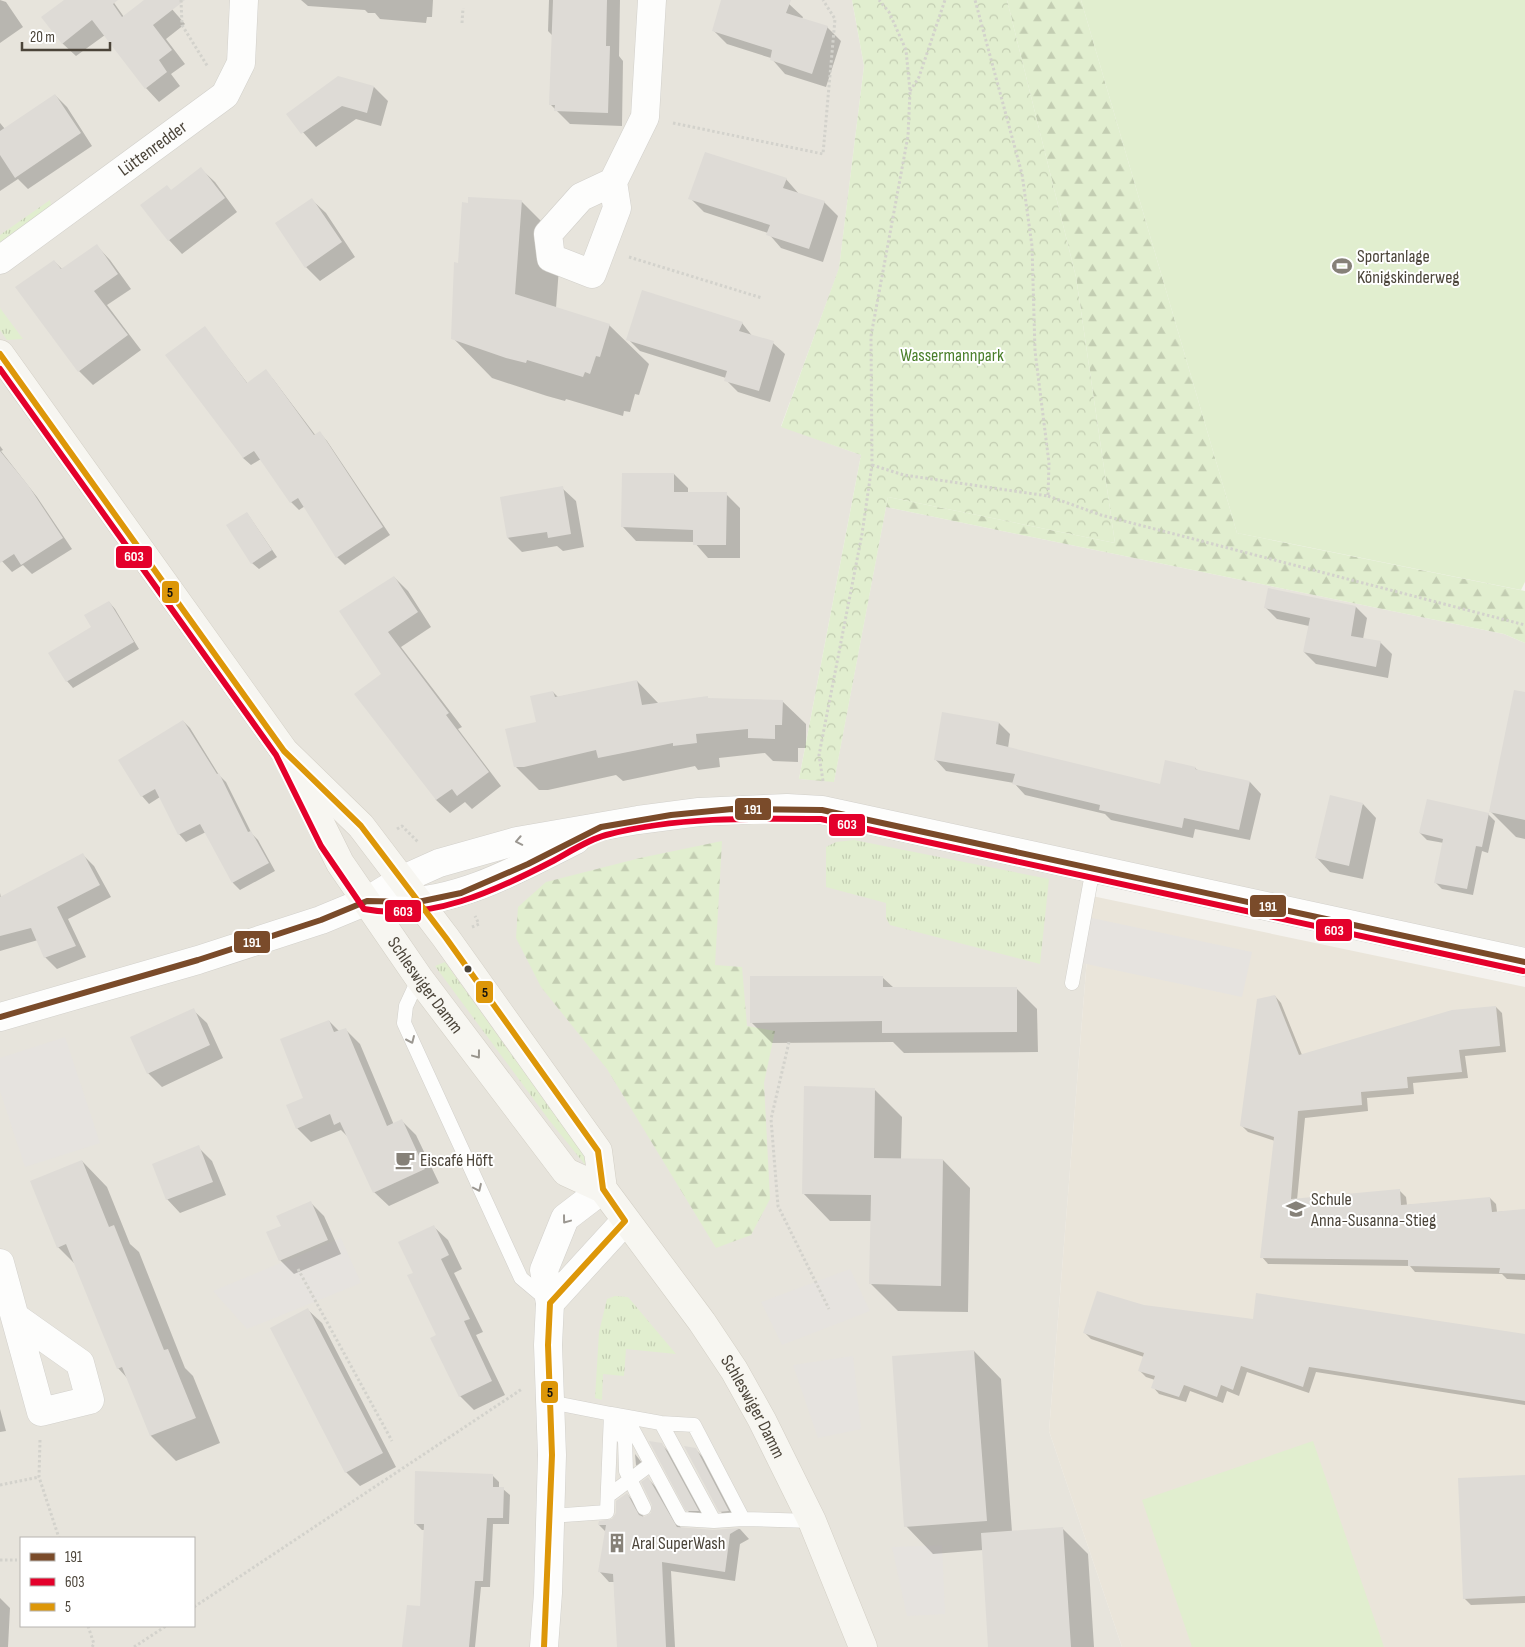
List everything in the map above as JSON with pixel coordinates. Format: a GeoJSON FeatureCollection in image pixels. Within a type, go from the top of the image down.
{"type":"FeatureCollection","features":[{"type":"Feature","properties":{"kind":"main road","name":"Schleswiger Damm"},"geometry":{"type":"LineString","coordinates":[[0,354],[284,751],[328,841],[420,978],[566,1172],[603,1189]]}},
{"type":"Feature","properties":{"kind":"main road","name":"Schleswiger Damm"},"geometry":{"type":"LineString","coordinates":[[284,751],[361,826],[598,1150],[603,1189],[702,1322],[734,1370],[762,1420],[812,1521],[863,1647]]}},
{"type":"Feature","properties":{"kind":"street","name":"Lüttenredder"},"geometry":{"type":"LineString","coordinates":[[0,260],[225,95],[241,63],[244,0]]}},
{"type":"Feature","properties":{"kind":"street"},"geometry":{"type":"LineString","coordinates":[[613,182],[581,197],[548,234],[551,258],[592,274],[617,208],[613,182],[646,117],[652,0]]}},
{"type":"Feature","properties":{"kind":"street"},"geometry":{"type":"LineString","coordinates":[[0,1017],[198,960],[321,920],[367,901],[401,880],[439,863],[481,851],[517,842],[663,816],[732,809],[822,810],[1525,962]]}},
{"type":"Feature","properties":{"kind":"street"},"geometry":{"type":"LineString","coordinates":[[367,901],[418,902],[461,893],[528,864],[602,828]]}},
{"type":"Feature","properties":{"kind":"street"},"geometry":{"type":"LineString","coordinates":[[544,1647],[548,1593],[552,1455],[548,1345],[550,1302],[544,1270],[565,1218],[603,1189]]}},
{"type":"Feature","properties":{"kind":"street"},"geometry":{"type":"LineString","coordinates":[[550,1302],[625,1221]]}},
{"type":"Feature","properties":{"kind":"street"},"geometry":{"type":"LineString","coordinates":[[0,1263],[40,1412],[90,1400],[80,1362],[16,1317]]}},
{"type":"Feature","properties":{"kind":"lane"},"geometry":{"type":"LineString","coordinates":[[1072,983],[1093,868]]}},
{"type":"Feature","properties":{"kind":"lane"},"geometry":{"type":"LineString","coordinates":[[420,978],[406,1006],[404,1023],[522,1278],[550,1302]]}},
{"type":"Feature","properties":{"kind":"lane"},"geometry":{"type":"LineString","coordinates":[[549,1395],[611,1414],[662,1424],[694,1425],[743,1519]]}},
{"type":"Feature","properties":{"kind":"lane"},"geometry":{"type":"LineString","coordinates":[[611,1414],[625,1441],[626,1471],[644,1508]]}},
{"type":"Feature","properties":{"kind":"lane"},"geometry":{"type":"LineString","coordinates":[[550,1516],[607,1512],[611,1414]]}},
{"type":"Feature","properties":{"kind":"lane"},"geometry":{"type":"LineString","coordinates":[[626,1417],[681,1519],[812,1521]]}},
{"type":"Feature","properties":{"kind":"lane"},"geometry":{"type":"LineString","coordinates":[[662,1424],[714,1521]]}},
{"type":"Feature","properties":{"kind":"lane"},"geometry":{"type":"LineString","coordinates":[[608,1496],[651,1464]]}},
{"type":"Feature","properties":{"kind":"path"},"geometry":{"type":"LineString","coordinates":[[181,0],[182,25],[225,95]]}},
{"type":"Feature","properties":{"kind":"path"},"geometry":{"type":"LineString","coordinates":[[646,117],[823,154],[836,19],[823,0]]}},
{"type":"Feature","properties":{"kind":"path"},"geometry":{"type":"LineString","coordinates":[[822,810],[824,790],[820,755],[862,534],[872,466],[871,336],[908,136],[910,91],[906,50],[889,12],[879,0]]}},
{"type":"Feature","properties":{"kind":"path"},"geometry":{"type":"LineString","coordinates":[[910,91],[919,77],[945,0]]}},
{"type":"Feature","properties":{"kind":"path"},"geometry":{"type":"LineString","coordinates":[[975,0],[1022,174],[1032,246],[1036,351],[1049,463],[1048,496]]}},
{"type":"Feature","properties":{"kind":"path"},"geometry":{"type":"LineString","coordinates":[[462,23],[463,8]]}},
{"type":"Feature","properties":{"kind":"path"},"geometry":{"type":"LineString","coordinates":[[602,248],[762,298]]}},
{"type":"Feature","properties":{"kind":"path"},"geometry":{"type":"LineString","coordinates":[[872,466],[904,475],[1048,496],[1101,515],[1525,625]]}},
{"type":"Feature","properties":{"kind":"path"},"geometry":{"type":"LineString","coordinates":[[789,1042],[771,1119],[778,1206],[829,1309]]}},
{"type":"Feature","properties":{"kind":"path"},"geometry":{"type":"LineString","coordinates":[[298,1269],[392,1440]]}},
{"type":"Feature","properties":{"kind":"path"},"geometry":{"type":"LineString","coordinates":[[195,1606],[522,1389],[549,1395]]}},
{"type":"Feature","properties":{"kind":"path"},"geometry":{"type":"LineString","coordinates":[[40,1412],[39,1477],[60,1537]]}},
{"type":"Feature","properties":{"kind":"path"},"geometry":{"type":"LineString","coordinates":[[0,1485],[39,1477]]}},
{"type":"Feature","properties":{"kind":"path"},"geometry":{"type":"LineString","coordinates":[[0,1560],[17,1560]]}},
{"type":"Feature","properties":{"kind":"path"},"geometry":{"type":"LineString","coordinates":[[88,1627],[94,1644],[92,1647]]}},
{"type":"Feature","properties":{"kind":"path"},"geometry":{"type":"LineString","coordinates":[[134,1647],[164,1627]]}},
{"type":"Feature","properties":{"kind":"shaded area"},"geometry":{"type":"Polygon","coordinates":[[[0,0],[852,0],[864,66],[839,269],[781,426],[861,455],[799,779],[834,781],[886,507],[1504,634],[1525,643],[1525,947],[1091,866],[1092,896],[1049,1431],[1122,1647],[0,1647],[0,0]]]}},
{"type":"Feature","properties":{"kind":"shaded area","name":"Schule Anna-Susanna-Stieg"},"geometry":{"type":"Polygon","coordinates":[[[1092,896],[1525,987],[1525,1647],[1122,1647],[1049,1431],[1092,896]]]}},
{"type":"Feature","properties":{"kind":"shaded area"},"geometry":{"type":"Polygon","coordinates":[[[1087,917],[1252,952],[1242,997],[1077,962],[1087,917]]]}},
{"type":"Feature","properties":{"kind":"shaded area"},"geometry":{"type":"Polygon","coordinates":[[[65,1037],[100,1143],[25,1167],[0,1091],[0,1058],[65,1037]]]}},
{"type":"Feature","properties":{"kind":"shaded area"},"geometry":{"type":"Polygon","coordinates":[[[341,1238],[361,1283],[247,1329],[213,1291],[341,1238]]]}},
{"type":"Feature","properties":{"kind":"shaded area"},"geometry":{"type":"Polygon","coordinates":[[[850,1269],[870,1311],[782,1345],[761,1302],[850,1269]]]}},
{"type":"Feature","properties":{"kind":"shaded area"},"geometry":{"type":"Polygon","coordinates":[[[853,1356],[861,1429],[818,1438],[793,1365],[853,1356]]]}},
{"type":"Feature","properties":{"kind":"shaded area"},"geometry":{"type":"Polygon","coordinates":[[[942,1545],[945,1614],[907,1616],[892,1547],[942,1545]]]}},
{"type":"Feature","properties":{"kind":"green space","name":"Wassermannpark"},"geometry":{"type":"Polygon","coordinates":[[[852,0],[1007,0],[1076,277],[1115,543],[888,497],[834,782],[799,779],[861,455],[781,427],[839,268],[864,66],[852,0]]]}},
{"type":"Feature","properties":{"kind":"green space"},"geometry":{"type":"Polygon","coordinates":[[[1007,0],[1081,0],[1237,533],[1525,591],[1525,643],[1504,634],[886,507],[888,497],[1115,543],[1076,277],[1007,0]]]}},
{"type":"Feature","properties":{"kind":"green space","name":"Sportanlage Königskinderweg"},"geometry":{"type":"Polygon","coordinates":[[[1081,0],[1525,0],[1525,582],[1521,590],[1237,533],[1081,0]]]}},
{"type":"Feature","properties":{"kind":"green space"},"geometry":{"type":"Polygon","coordinates":[[[50,200],[52,209],[0,245],[0,235],[50,200]]]}},
{"type":"Feature","properties":{"kind":"green space"},"geometry":{"type":"Polygon","coordinates":[[[0,308],[23,339],[7,340],[0,330],[0,308]]]}},
{"type":"Feature","properties":{"kind":"green space"},"geometry":{"type":"Polygon","coordinates":[[[854,840],[1049,879],[1040,964],[890,925],[886,918],[886,903],[826,887],[826,847],[836,842],[854,840]]]}},
{"type":"Feature","properties":{"kind":"green space"},"geometry":{"type":"Polygon","coordinates":[[[722,841],[715,965],[742,967],[747,1026],[775,1031],[764,1083],[770,1199],[751,1235],[716,1248],[607,1069],[541,987],[516,938],[518,907],[546,882],[640,858],[722,841]]]}},
{"type":"Feature","properties":{"kind":"green space"},"geometry":{"type":"Polygon","coordinates":[[[445,962],[598,1175],[595,1177],[549,1120],[435,966],[445,962]]]}},
{"type":"Feature","properties":{"kind":"green space"},"geometry":{"type":"Polygon","coordinates":[[[615,1296],[628,1297],[676,1354],[626,1349],[624,1376],[603,1374],[602,1400],[595,1398],[599,1332],[607,1299],[615,1296]]]}},
{"type":"Feature","properties":{"kind":"green space"},"geometry":{"type":"Polygon","coordinates":[[[1313,1441],[1384,1647],[1192,1647],[1142,1500],[1313,1441]]]}},
{"type":"Feature","properties":{"kind":"building"},"geometry":{"type":"Polygon","coordinates":[[[64,0],[118,0],[113,4],[122,17],[144,0],[185,0],[153,25],[172,50],[159,60],[167,72],[145,89],[92,20],[62,44],[41,17],[64,0]]]}},
{"type":"Feature","properties":{"kind":"building"},"geometry":{"type":"Polygon","coordinates":[[[553,0],[607,0],[606,46],[610,46],[608,113],[554,111],[555,105],[549,105],[553,0]]]}},
{"type":"Feature","properties":{"kind":"building"},"geometry":{"type":"Polygon","coordinates":[[[721,0],[791,0],[786,13],[828,26],[812,74],[770,60],[772,50],[712,31],[721,0]]]}},
{"type":"Feature","properties":{"kind":"building"},"geometry":{"type":"Polygon","coordinates":[[[338,76],[374,86],[367,113],[342,106],[301,134],[286,114],[338,76]]]}},
{"type":"Feature","properties":{"kind":"building"},"geometry":{"type":"Polygon","coordinates":[[[55,94],[81,133],[15,178],[0,155],[0,131],[55,94]]]}},
{"type":"Feature","properties":{"kind":"building"},"geometry":{"type":"Polygon","coordinates":[[[705,152],[787,178],[783,188],[825,201],[809,249],[766,235],[770,225],[688,199],[705,152]]]}},
{"type":"Feature","properties":{"kind":"building"},"geometry":{"type":"Polygon","coordinates":[[[201,167],[225,198],[168,241],[140,205],[167,185],[171,190],[201,167]]]}},
{"type":"Feature","properties":{"kind":"building"},"geometry":{"type":"Polygon","coordinates":[[[468,197],[522,200],[515,294],[610,324],[600,357],[596,356],[590,374],[585,372],[583,377],[527,360],[526,363],[506,358],[451,339],[454,262],[458,263],[462,202],[468,203],[468,197]]]}},
{"type":"Feature","properties":{"kind":"building"},"geometry":{"type":"Polygon","coordinates":[[[312,198],[342,242],[305,268],[275,223],[312,198]]]}},
{"type":"Feature","properties":{"kind":"building"},"geometry":{"type":"Polygon","coordinates":[[[97,244],[118,274],[94,291],[128,335],[78,372],[15,287],[54,260],[61,269],[97,244]]]}},
{"type":"Feature","properties":{"kind":"building"},"geometry":{"type":"Polygon","coordinates":[[[642,290],[743,322],[739,331],[774,341],[759,391],[724,381],[727,371],[626,340],[642,290]]]}},
{"type":"Feature","properties":{"kind":"building"},"geometry":{"type":"Polygon","coordinates":[[[205,326],[247,383],[266,369],[314,435],[320,431],[383,527],[336,558],[298,498],[290,503],[254,451],[243,458],[165,355],[205,326]]]}},
{"type":"Feature","properties":{"kind":"building"},"geometry":{"type":"Polygon","coordinates":[[[0,451],[28,485],[63,538],[21,565],[14,554],[0,563],[0,451]]]}},
{"type":"Feature","properties":{"kind":"building"},"geometry":{"type":"Polygon","coordinates":[[[622,473],[674,473],[674,492],[727,492],[726,545],[693,545],[693,530],[621,527],[622,473]]]}},
{"type":"Feature","properties":{"kind":"building"},"geometry":{"type":"Polygon","coordinates":[[[563,486],[571,534],[548,538],[547,532],[507,538],[500,497],[563,486]]]}},
{"type":"Feature","properties":{"kind":"building"},"geometry":{"type":"Polygon","coordinates":[[[247,512],[272,550],[251,564],[226,525],[247,512]]]}},
{"type":"Feature","properties":{"kind":"building"},"geometry":{"type":"Polygon","coordinates":[[[394,576],[418,612],[388,632],[449,713],[446,715],[489,772],[457,796],[452,789],[436,800],[354,694],[381,674],[339,611],[394,576]]]}},
{"type":"Feature","properties":{"kind":"building"},"geometry":{"type":"Polygon","coordinates":[[[1268,588],[1356,606],[1351,636],[1381,641],[1376,667],[1303,652],[1310,618],[1264,608],[1268,588]]]}},
{"type":"Feature","properties":{"kind":"building"},"geometry":{"type":"Polygon","coordinates":[[[109,601],[134,642],[66,682],[48,653],[91,627],[84,615],[109,601]]]}},
{"type":"Feature","properties":{"kind":"building"},"geometry":{"type":"Polygon","coordinates":[[[637,680],[642,705],[708,696],[708,698],[783,700],[782,725],[775,725],[775,739],[748,738],[748,729],[696,734],[697,743],[673,746],[673,743],[598,758],[596,750],[524,767],[514,767],[505,729],[536,722],[530,696],[553,691],[555,697],[637,680]]]}},
{"type":"Feature","properties":{"kind":"building"},"geometry":{"type":"Polygon","coordinates":[[[1514,690],[1525,692],[1525,820],[1489,812],[1514,690]]]}},
{"type":"Feature","properties":{"kind":"building"},"geometry":{"type":"Polygon","coordinates":[[[942,712],[999,722],[996,744],[1160,784],[1165,760],[1196,767],[1195,769],[1250,781],[1239,830],[1184,818],[1182,828],[1099,810],[1100,805],[1012,784],[1015,774],[934,760],[942,712]]]}},
{"type":"Feature","properties":{"kind":"building"},"geometry":{"type":"Polygon","coordinates":[[[183,720],[217,774],[219,773],[248,832],[251,831],[269,863],[232,883],[200,824],[178,835],[155,789],[141,797],[118,760],[183,720]]]}},
{"type":"Feature","properties":{"kind":"building"},"geometry":{"type":"Polygon","coordinates":[[[1330,795],[1363,803],[1349,866],[1315,858],[1330,795]]]}},
{"type":"Feature","properties":{"kind":"building"},"geometry":{"type":"Polygon","coordinates":[[[1427,799],[1489,813],[1482,847],[1476,846],[1467,889],[1434,883],[1443,839],[1419,833],[1427,799]]]}},
{"type":"Feature","properties":{"kind":"building"},"geometry":{"type":"Polygon","coordinates":[[[83,853],[100,885],[57,907],[76,946],[44,958],[31,928],[0,936],[0,897],[83,853]]]}},
{"type":"Feature","properties":{"kind":"building"},"geometry":{"type":"Polygon","coordinates":[[[750,976],[883,976],[883,987],[1017,987],[1017,1032],[882,1033],[882,1021],[750,1023],[750,976]]]}},
{"type":"Feature","properties":{"kind":"building"},"geometry":{"type":"Polygon","coordinates":[[[1275,995],[1299,1055],[1452,1010],[1496,1006],[1500,1046],[1459,1050],[1462,1072],[1407,1077],[1408,1088],[1361,1092],[1362,1105],[1298,1111],[1291,1199],[1400,1189],[1401,1205],[1490,1197],[1492,1212],[1525,1209],[1525,1274],[1499,1273],[1500,1268],[1408,1266],[1408,1260],[1260,1258],[1274,1137],[1240,1126],[1257,999],[1275,995]]]}},
{"type":"Feature","properties":{"kind":"building"},"geometry":{"type":"Polygon","coordinates":[[[194,1008],[210,1045],[147,1074],[130,1037],[194,1008]]]}},
{"type":"Feature","properties":{"kind":"building"},"geometry":{"type":"Polygon","coordinates":[[[329,1020],[334,1032],[346,1028],[387,1126],[402,1119],[425,1169],[373,1193],[340,1122],[334,1125],[330,1114],[296,1129],[286,1105],[303,1098],[280,1039],[329,1020]]]}},
{"type":"Feature","properties":{"kind":"building"},"geometry":{"type":"Polygon","coordinates":[[[804,1086],[875,1088],[874,1158],[943,1159],[941,1286],[869,1284],[871,1195],[802,1194],[804,1086]]]}},
{"type":"Feature","properties":{"kind":"building"},"geometry":{"type":"Polygon","coordinates":[[[199,1145],[213,1182],[166,1200],[152,1164],[199,1145]]]}},
{"type":"Feature","properties":{"kind":"building"},"geometry":{"type":"Polygon","coordinates":[[[82,1160],[109,1227],[114,1225],[164,1350],[168,1349],[196,1418],[150,1436],[122,1367],[117,1369],[66,1244],[57,1248],[30,1181],[82,1160]]]}},
{"type":"Feature","properties":{"kind":"building"},"geometry":{"type":"Polygon","coordinates":[[[311,1201],[328,1240],[279,1261],[266,1232],[281,1226],[276,1216],[311,1201]]]}},
{"type":"Feature","properties":{"kind":"building"},"geometry":{"type":"Polygon","coordinates":[[[434,1225],[449,1255],[441,1259],[470,1319],[464,1321],[492,1381],[459,1397],[430,1338],[436,1335],[407,1275],[413,1273],[398,1242],[434,1225]]]}},
{"type":"Feature","properties":{"kind":"building"},"geometry":{"type":"Polygon","coordinates":[[[1097,1291],[1144,1305],[1253,1319],[1256,1293],[1525,1334],[1525,1401],[1309,1367],[1303,1387],[1241,1366],[1233,1390],[1221,1385],[1217,1397],[1184,1385],[1179,1397],[1151,1388],[1155,1376],[1138,1371],[1144,1353],[1083,1333],[1097,1291]]]}},
{"type":"Feature","properties":{"kind":"building"},"geometry":{"type":"Polygon","coordinates":[[[308,1308],[383,1453],[345,1473],[270,1328],[308,1308]]]}},
{"type":"Feature","properties":{"kind":"building"},"geometry":{"type":"Polygon","coordinates":[[[974,1350],[987,1521],[904,1527],[892,1356],[974,1350]]]}},
{"type":"Feature","properties":{"kind":"building"},"geometry":{"type":"Polygon","coordinates":[[[649,1441],[662,1443],[699,1511],[686,1511],[649,1441]]]}},
{"type":"Feature","properties":{"kind":"building"},"geometry":{"type":"Polygon","coordinates":[[[684,1446],[696,1448],[729,1511],[719,1512],[684,1446]]]}},
{"type":"Feature","properties":{"kind":"building"},"geometry":{"type":"Polygon","coordinates":[[[415,1471],[493,1474],[493,1487],[504,1487],[503,1518],[487,1518],[483,1581],[475,1581],[469,1647],[402,1647],[407,1605],[420,1606],[424,1524],[414,1524],[415,1471]]]}},
{"type":"Feature","properties":{"kind":"building"},"geometry":{"type":"Polygon","coordinates":[[[1525,1475],[1525,1596],[1463,1599],[1458,1478],[1525,1475]]]}},
{"type":"Feature","properties":{"kind":"building"},"geometry":{"type":"Polygon","coordinates":[[[648,1477],[677,1527],[713,1530],[740,1528],[730,1534],[725,1572],[662,1562],[666,1647],[617,1647],[613,1574],[598,1572],[606,1525],[598,1525],[599,1521],[612,1519],[616,1513],[616,1501],[627,1493],[639,1515],[644,1517],[651,1513],[652,1505],[641,1482],[648,1477]]]}},
{"type":"Feature","properties":{"kind":"building"},"geometry":{"type":"Polygon","coordinates":[[[1063,1527],[1071,1647],[988,1647],[981,1533],[1063,1527]]]}},
{"type":"Feature","properties":{"kind":"transit line","name":"5"},"geometry":{"type":"LineString","coordinates":[[0,354],[284,751],[361,826],[446,938],[598,1151],[603,1189],[625,1221],[550,1303],[548,1345],[552,1455],[544,1647]]}},
{"type":"Feature","properties":{"kind":"transit line","name":"603"},"geometry":{"type":"LineString","coordinates":[[0,369],[276,755],[321,846],[364,909],[388,912],[413,911],[461,901],[507,883],[592,840],[632,829],[713,820],[821,819],[1523,971]]}},
{"type":"Feature","properties":{"kind":"transit line","name":"191"},"geometry":{"type":"LineString","coordinates":[[0,1017],[198,960],[321,920],[367,901],[418,902],[461,893],[528,864],[601,827],[671,815],[732,809],[822,810],[1525,962]]}},
{"type":"Feature","properties":{"kind":"place","name":"Sportanlage Königskinderweg"},"geometry":{"type":"Point","coordinates":[1342,266]}},
{"type":"Feature","properties":{"kind":"place","name":"Eiscafé Höft"},"geometry":{"type":"Point","coordinates":[405,1160]}},
{"type":"Feature","properties":{"kind":"place","name":"Schule Anna-Susanna-Stieg"},"geometry":{"type":"Point","coordinates":[1296,1209]}},
{"type":"Feature","properties":{"kind":"place","name":"Aral SuperWash"},"geometry":{"type":"Point","coordinates":[617,1543]}}]}
